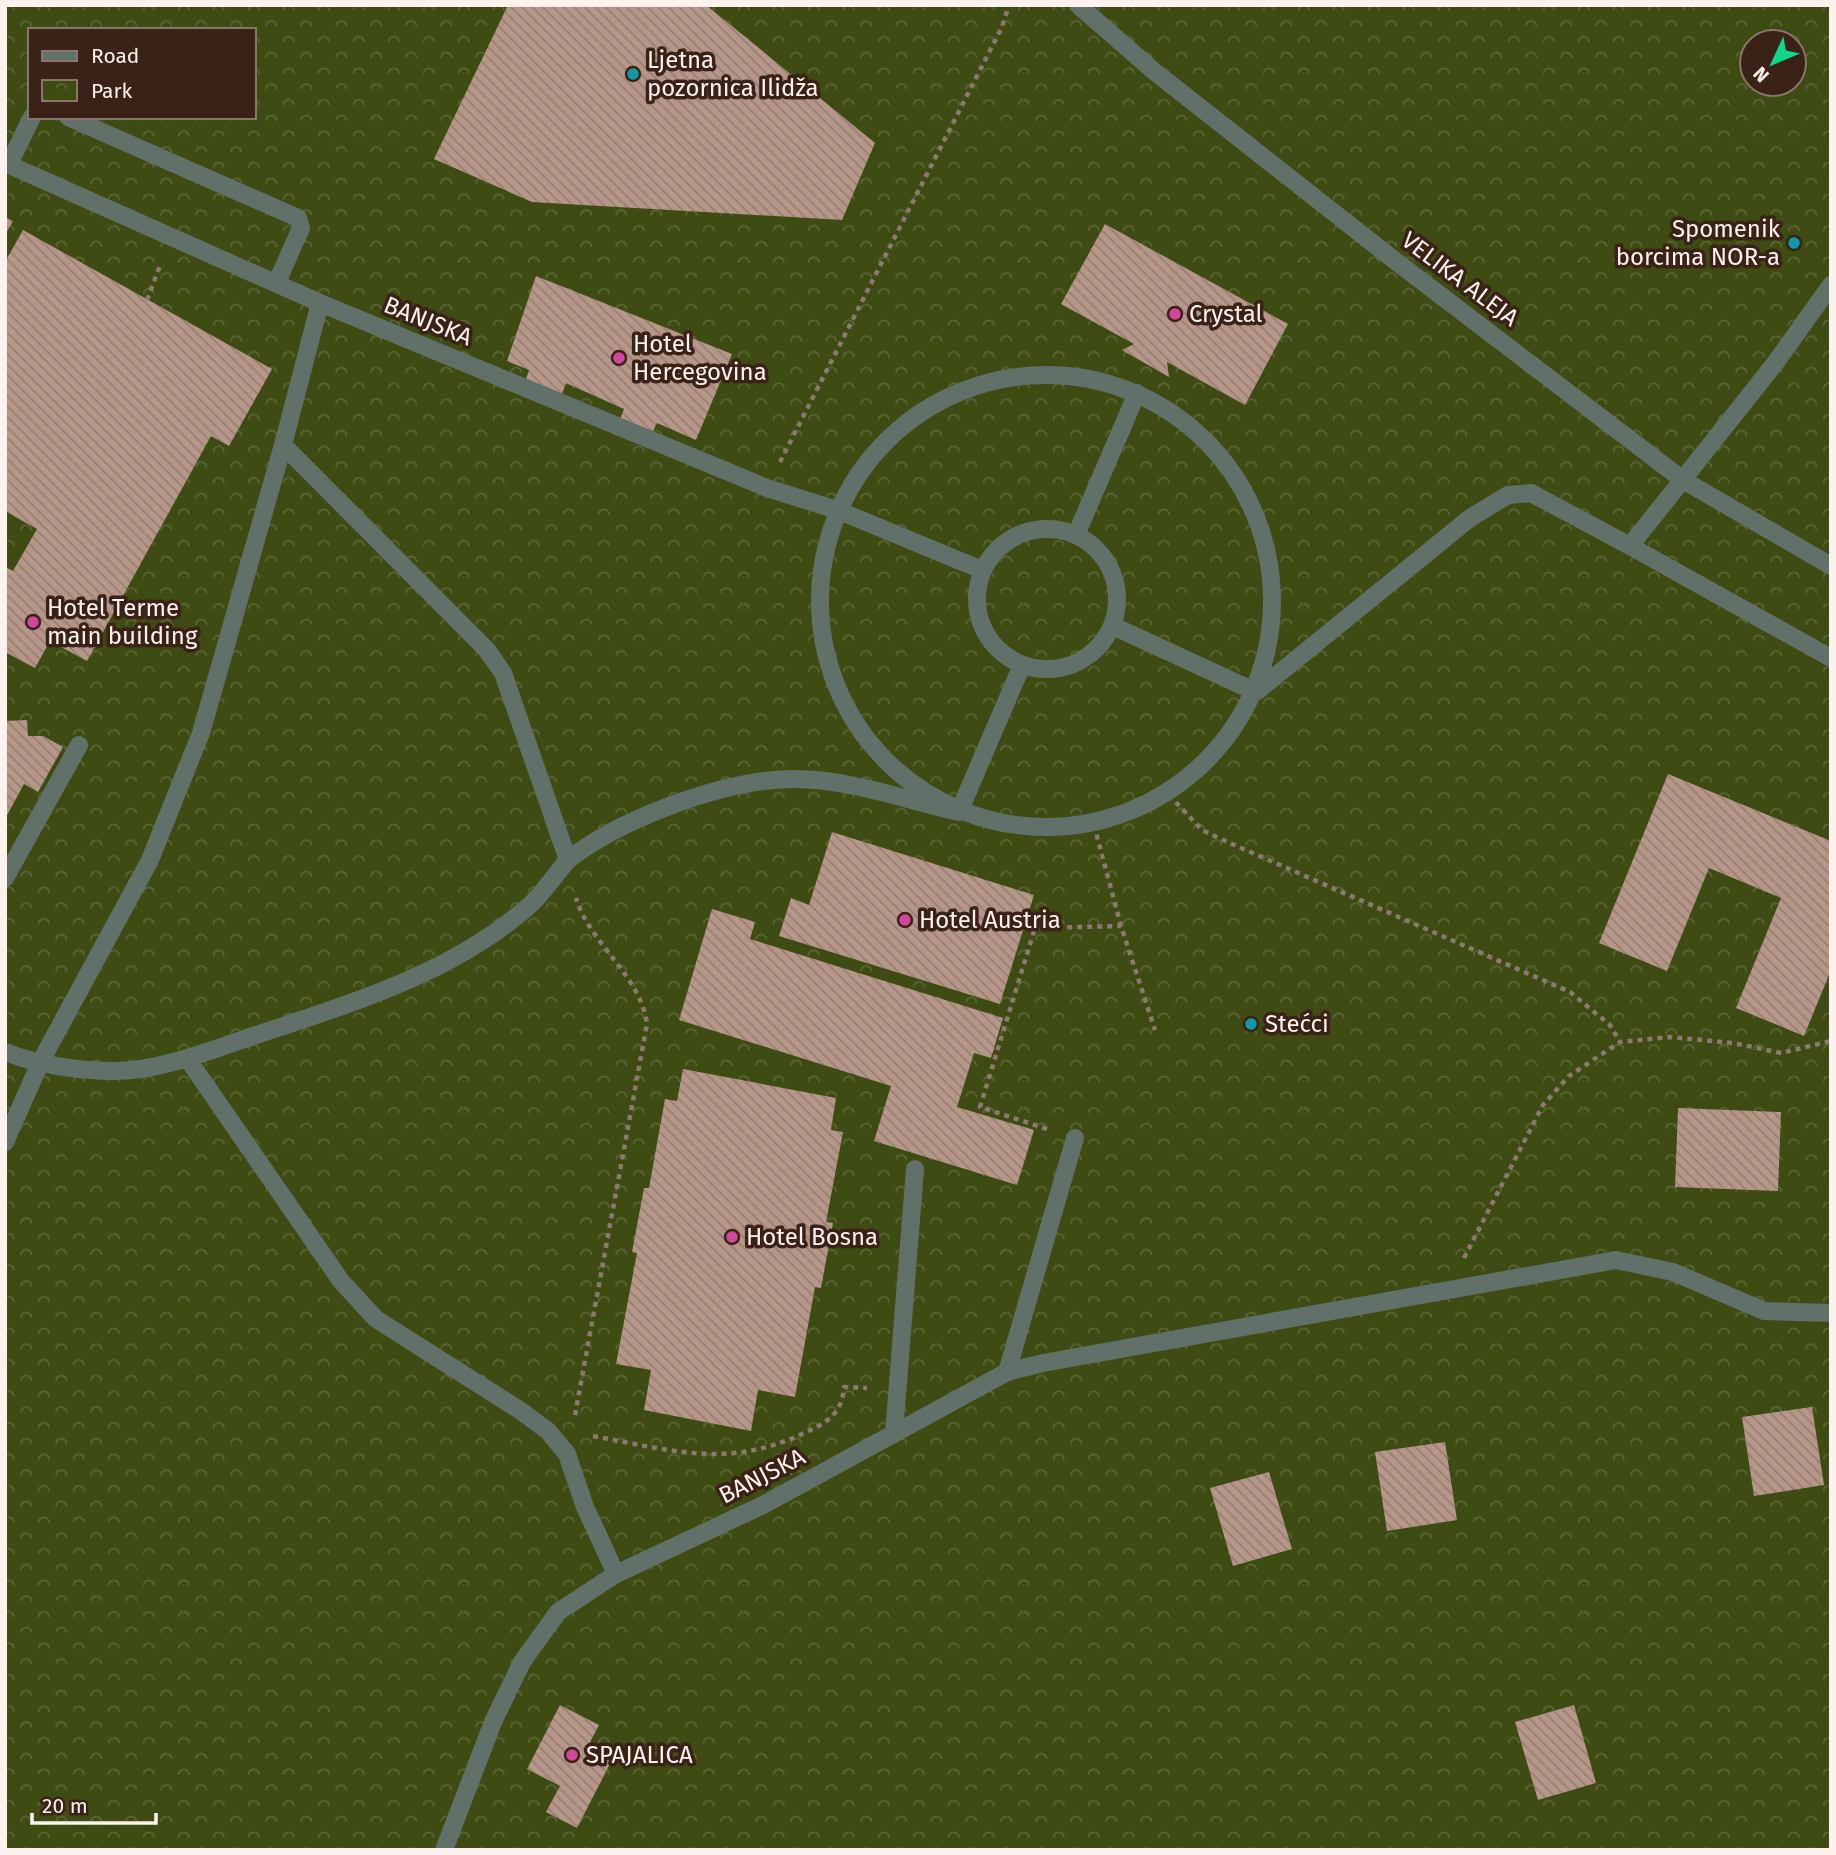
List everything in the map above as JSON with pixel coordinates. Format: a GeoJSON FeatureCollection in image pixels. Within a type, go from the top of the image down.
{"type":"FeatureCollection","features":[{"type":"Feature","properties":{"kind":"street","name":"VELIKA ALEJA"},"geometry":{"type":"LineString","coordinates":[[1078,5],[1155,72],[1683,480],[1831,566]]}},
{"type":"Feature","properties":{"kind":"street"},"geometry":{"type":"LineString","coordinates":[[7,164],[31,119]]}},
{"type":"Feature","properties":{"kind":"street"},"geometry":{"type":"LineString","coordinates":[[73,119],[298,218],[301,228],[277,282]]}},
{"type":"Feature","properties":{"kind":"street","name":"BANJSKA"},"geometry":{"type":"LineString","coordinates":[[7,164],[320,303],[767,488],[837,510],[982,570]]}},
{"type":"Feature","properties":{"kind":"street"},"geometry":{"type":"LineString","coordinates":[[1630,546],[1776,362],[1831,285]]}},
{"type":"Feature","properties":{"kind":"street"},"geometry":{"type":"LineString","coordinates":[[5,1142],[41,1061],[150,860],[191,759],[283,445],[320,303]]}},
{"type":"Feature","properties":{"kind":"street"},"geometry":{"type":"LineString","coordinates":[[5,1052],[78,1069],[118,1072],[187,1058],[412,980],[484,938],[530,904],[568,860],[595,839],[620,826],[721,790],[758,782],[792,779],[836,783],[1030,829],[1094,825],[1169,795],[1222,748],[1256,692],[1273,618],[1268,552],[1252,505],[1230,468],[1196,430],[1137,393],[1087,378],[1046,374],[1004,378],[967,388],[909,420],[866,462],[837,510],[819,582],[823,647],[839,697],[883,761],[959,812]]}},
{"type":"Feature","properties":{"kind":"street"},"geometry":{"type":"LineString","coordinates":[[1076,535],[1137,393]]}},
{"type":"Feature","properties":{"kind":"street"},"geometry":{"type":"LineString","coordinates":[[283,445],[487,650],[503,673],[568,860]]}},
{"type":"Feature","properties":{"kind":"street"},"geometry":{"type":"LineString","coordinates":[[1256,692],[1470,518],[1508,495],[1531,493],[1831,658]]}},
{"type":"Feature","properties":{"kind":"street"},"geometry":{"type":"LineString","coordinates":[[1033,529],[1055,529],[1076,535],[1095,547],[1108,563],[1116,584],[1118,605],[1113,626],[1101,644],[1085,659],[1065,667],[1043,669],[1022,664],[1002,653],[987,635],[979,615],[977,592],[982,570],[994,551],[1012,537],[1033,529]]}},
{"type":"Feature","properties":{"kind":"street"},"geometry":{"type":"LineString","coordinates":[[1113,626],[1256,692]]}},
{"type":"Feature","properties":{"kind":"street"},"geometry":{"type":"LineString","coordinates":[[959,812],[1022,664]]}},
{"type":"Feature","properties":{"kind":"street"},"geometry":{"type":"LineString","coordinates":[[5,878],[79,745]]}},
{"type":"Feature","properties":{"kind":"street"},"geometry":{"type":"LineString","coordinates":[[187,1058],[341,1281],[359,1302],[376,1319],[521,1411],[548,1431],[568,1454],[585,1507],[616,1574]]}},
{"type":"Feature","properties":{"kind":"street"},"geometry":{"type":"LineString","coordinates":[[1007,1372],[1074,1138]]}},
{"type":"Feature","properties":{"kind":"street"},"geometry":{"type":"LineString","coordinates":[[894,1433],[915,1169]]}},
{"type":"Feature","properties":{"kind":"street","name":"BANJSKA"},"geometry":{"type":"LineString","coordinates":[[444,1850],[493,1722],[522,1662],[558,1612],[616,1574],[763,1505],[1007,1372],[1043,1363],[1616,1260],[1673,1272],[1764,1311],[1831,1313]]}},
{"type":"Feature","properties":{"kind":"path"},"geometry":{"type":"LineString","coordinates":[[767,488],[1002,27],[1009,5]]}},
{"type":"Feature","properties":{"kind":"path"},"geometry":{"type":"LineString","coordinates":[[1169,795],[1202,830],[1223,841],[1570,992],[1610,1025],[1620,1042]]}},
{"type":"Feature","properties":{"kind":"path"},"geometry":{"type":"LineString","coordinates":[[1094,825],[1121,926],[1155,1030]]}},
{"type":"Feature","properties":{"kind":"path"},"geometry":{"type":"LineString","coordinates":[[568,860],[577,902],[591,932],[640,1000],[647,1024],[568,1454]]}},
{"type":"Feature","properties":{"kind":"path"},"geometry":{"type":"LineString","coordinates":[[1074,1138],[980,1107],[1035,928],[1121,926]]}},
{"type":"Feature","properties":{"kind":"path"},"geometry":{"type":"LineString","coordinates":[[1448,1290],[1543,1105],[1569,1076],[1620,1042],[1670,1037],[1733,1043],[1781,1053],[1831,1041]]}},
{"type":"Feature","properties":{"kind":"path"},"geometry":{"type":"LineString","coordinates":[[571,1432],[716,1456],[743,1454],[782,1443],[822,1425],[838,1413],[844,1387],[898,1389]]}},
{"type":"Feature","properties":{"kind":"green space"},"geometry":{"type":"Polygon","coordinates":[[[5,5],[1831,5],[1831,1850],[5,1850],[5,5]]]}},
{"type":"Feature","properties":{"kind":"building","name":"Ljetna pozornica Ilidža"},"geometry":{"type":"Polygon","coordinates":[[[508,5],[706,5],[875,143],[842,220],[532,202],[434,159],[508,5]]]}},
{"type":"Feature","properties":{"kind":"building"},"geometry":{"type":"Polygon","coordinates":[[[5,217],[13,221],[5,235],[5,217]]]}},
{"type":"Feature","properties":{"kind":"building","name":"Crystal"},"geometry":{"type":"Polygon","coordinates":[[[1105,224],[1288,324],[1245,405],[1167,362],[1169,377],[1122,350],[1134,344],[1061,304],[1105,224]]]}},
{"type":"Feature","properties":{"kind":"building"},"geometry":{"type":"Polygon","coordinates":[[[23,230],[272,369],[229,446],[211,436],[87,661],[50,641],[35,668],[5,652],[5,567],[13,571],[37,529],[5,511],[5,262],[23,230]]]}},
{"type":"Feature","properties":{"kind":"building","name":"Hotel Hercegovina"},"geometry":{"type":"Polygon","coordinates":[[[536,276],[732,354],[696,440],[657,423],[652,433],[620,419],[624,409],[566,383],[562,394],[526,379],[529,370],[507,361],[536,276]]]}},
{"type":"Feature","properties":{"kind":"building","name":"Hotel Terme main building"},"geometry":{"type":"Polygon","coordinates":[[[27,720],[28,736],[43,736],[63,747],[38,792],[24,784],[5,819],[5,721],[27,720]]]}},
{"type":"Feature","properties":{"kind":"building"},"geometry":{"type":"Polygon","coordinates":[[[1668,774],[1831,841],[1831,970],[1804,1036],[1736,1008],[1781,898],[1709,868],[1667,971],[1599,943],[1668,774]]]}},
{"type":"Feature","properties":{"kind":"building","name":"Hotel Austria"},"geometry":{"type":"Polygon","coordinates":[[[832,832],[1034,895],[1000,1004],[779,936],[791,898],[809,905],[832,832]]]}},
{"type":"Feature","properties":{"kind":"building"},"geometry":{"type":"Polygon","coordinates":[[[712,909],[755,922],[750,939],[1003,1018],[991,1058],[974,1053],[957,1107],[1034,1130],[1017,1185],[874,1141],[891,1086],[679,1020],[712,909]]]}},
{"type":"Feature","properties":{"kind":"building","name":"Hotel Bosna"},"geometry":{"type":"Polygon","coordinates":[[[683,1069],[836,1098],[831,1130],[843,1132],[826,1222],[833,1223],[821,1288],[815,1287],[795,1397],[758,1390],[751,1431],[644,1410],[651,1370],[616,1364],[637,1253],[632,1252],[644,1188],[649,1188],[665,1099],[677,1101],[683,1069]]]}},
{"type":"Feature","properties":{"kind":"building"},"geometry":{"type":"Polygon","coordinates":[[[1678,1108],[1781,1112],[1778,1191],[1675,1187],[1678,1108]]]}},
{"type":"Feature","properties":{"kind":"building"},"geometry":{"type":"Polygon","coordinates":[[[1812,1407],[1824,1485],[1754,1496],[1742,1417],[1812,1407]]]}},
{"type":"Feature","properties":{"kind":"building"},"geometry":{"type":"Polygon","coordinates":[[[1445,1442],[1457,1520],[1387,1531],[1375,1452],[1445,1442]]]}},
{"type":"Feature","properties":{"kind":"building"},"geometry":{"type":"Polygon","coordinates":[[[1269,1472],[1292,1549],[1233,1566],[1210,1488],[1269,1472]]]}},
{"type":"Feature","properties":{"kind":"building"},"geometry":{"type":"Polygon","coordinates":[[[560,1705],[599,1725],[588,1746],[613,1758],[577,1828],[546,1812],[560,1786],[527,1769],[560,1705]]]}},
{"type":"Feature","properties":{"kind":"building"},"geometry":{"type":"Polygon","coordinates":[[[1574,1705],[1596,1783],[1538,1800],[1515,1722],[1574,1705]]]}},
{"type":"Feature","properties":{"kind":"place","name":"Ljetna pozornica Ilidža"},"geometry":{"type":"Point","coordinates":[633,74]}},
{"type":"Feature","properties":{"kind":"place","name":"Spomenik borcima NOR-a"},"geometry":{"type":"Point","coordinates":[1794,243]}},
{"type":"Feature","properties":{"kind":"place","name":"Crystal"},"geometry":{"type":"Point","coordinates":[1175,314]}},
{"type":"Feature","properties":{"kind":"place","name":"Hotel Hercegovina"},"geometry":{"type":"Point","coordinates":[619,358]}},
{"type":"Feature","properties":{"kind":"place","name":"Hotel Terme main building"},"geometry":{"type":"Point","coordinates":[33,622]}},
{"type":"Feature","properties":{"kind":"place","name":"Hotel Austria"},"geometry":{"type":"Point","coordinates":[905,920]}},
{"type":"Feature","properties":{"kind":"place","name":"Stećci"},"geometry":{"type":"Point","coordinates":[1251,1024]}},
{"type":"Feature","properties":{"kind":"place","name":"Hotel Bosna"},"geometry":{"type":"Point","coordinates":[732,1237]}},
{"type":"Feature","properties":{"kind":"place","name":"SPAJALICA"},"geometry":{"type":"Point","coordinates":[572,1755]}}]}
